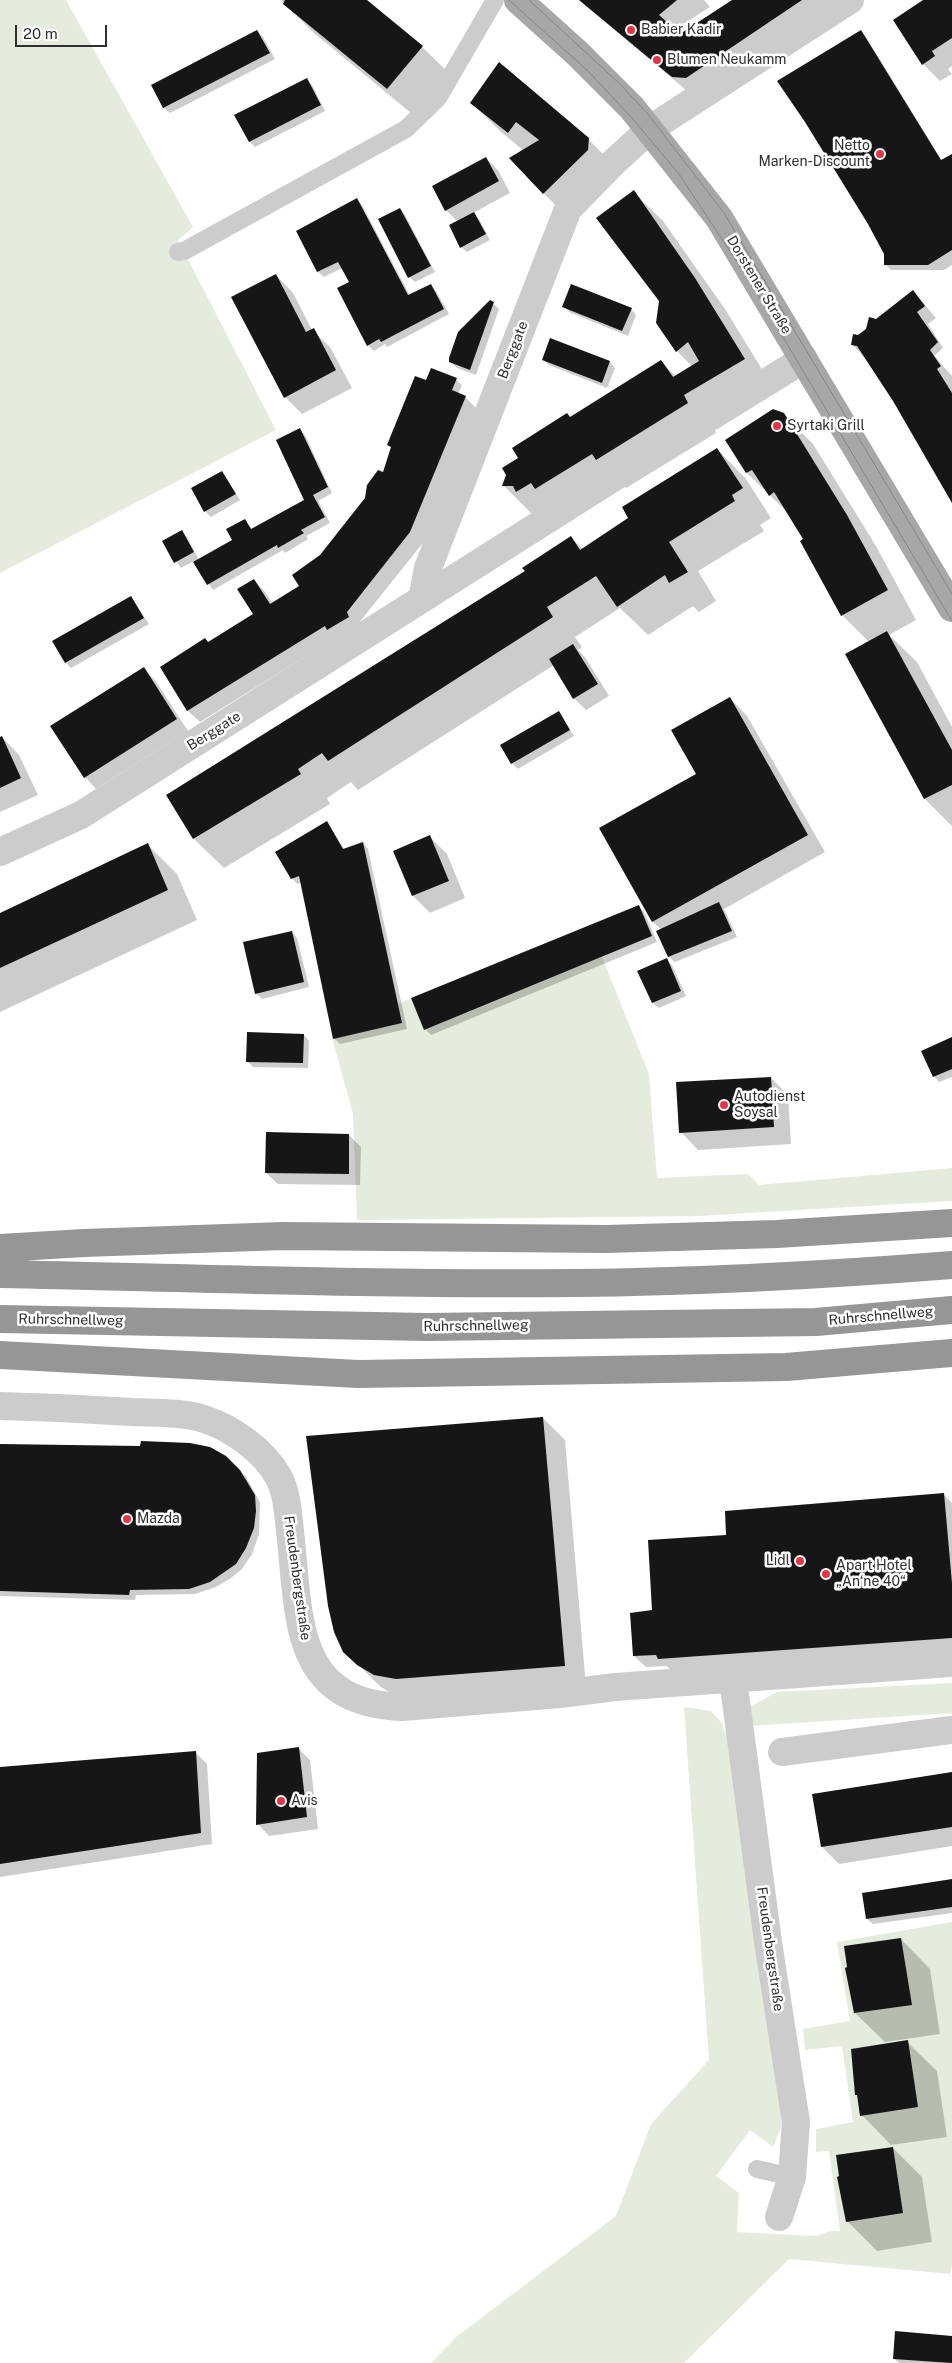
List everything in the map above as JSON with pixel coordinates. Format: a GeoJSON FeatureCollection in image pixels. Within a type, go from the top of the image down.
{"type":"FeatureCollection","features":[{"type":"Feature","properties":{"kind":"highway"},"geometry":{"type":"LineString","coordinates":[[0,1248],[283,1236],[606,1239],[777,1234],[952,1223]]}},
{"type":"Feature","properties":{"kind":"highway"},"geometry":{"type":"LineString","coordinates":[[0,1274],[353,1282],[575,1283],[814,1276],[952,1265]]}},
{"type":"Feature","properties":{"kind":"highway","name":"Ruhrschnellweg"},"geometry":{"type":"LineString","coordinates":[[0,1319],[427,1327],[816,1322],[952,1310]]}},
{"type":"Feature","properties":{"kind":"highway"},"geometry":{"type":"LineString","coordinates":[[0,1355],[358,1374],[786,1367],[952,1353]]}},
{"type":"Feature","properties":{"kind":"main road","name":"Dorstener Straße"},"geometry":{"type":"LineString","coordinates":[[518,0],[578,53],[632,108],[719,218],[952,608]]}},
{"type":"Feature","properties":{"kind":"street","name":"Berggate"},"geometry":{"type":"LineString","coordinates":[[422,598],[428,568],[563,218],[568,210],[613,163],[650,129],[850,0]]}},
{"type":"Feature","properties":{"kind":"street","name":"Berggate"},"geometry":{"type":"LineString","coordinates":[[0,852],[81,815],[422,598],[804,359]]}},
{"type":"Feature","properties":{"kind":"street","name":"Freudenbergstraße"},"geometry":{"type":"LineString","coordinates":[[0,1406],[172,1414],[204,1419],[239,1436],[260,1454],[278,1476],[286,1501],[302,1632],[311,1658],[322,1677],[343,1694],[379,1706],[402,1707],[560,1694],[615,1687],[952,1663]]}},
{"type":"Feature","properties":{"kind":"street","name":"Freudenbergstraße"},"geometry":{"type":"LineString","coordinates":[[733,1680],[768,1942],[796,2122],[792,2177],[779,2217]]}},
{"type":"Feature","properties":{"kind":"street"},"geometry":{"type":"LineString","coordinates":[[782,1752],[952,1730]]}},
{"type":"Feature","properties":{"kind":"lane"},"geometry":{"type":"LineString","coordinates":[[178,252],[193,247],[406,129],[438,98],[495,0]]}},
{"type":"Feature","properties":{"kind":"lane"},"geometry":{"type":"LineString","coordinates":[[757,2169],[792,2177]]}},
{"type":"Feature","properties":{"kind":"green space"},"geometry":{"type":"Polygon","coordinates":[[[0,0],[66,0],[193,227],[178,240],[276,430],[0,573],[0,0]]]}},
{"type":"Feature","properties":{"kind":"green space"},"geometry":{"type":"Polygon","coordinates":[[[602,957],[649,1074],[657,1178],[748,1174],[759,1185],[952,1168],[952,1201],[699,1216],[357,1220],[353,1114],[332,1038],[401,1023],[398,1004],[411,998],[425,1030],[602,957]]]}},
{"type":"Feature","properties":{"kind":"green space"},"geometry":{"type":"Polygon","coordinates":[[[952,1683],[952,1713],[750,1726],[751,1706],[777,1692],[952,1683]]]}},
{"type":"Feature","properties":{"kind":"green space"},"geometry":{"type":"Polygon","coordinates":[[[684,1707],[711,1711],[721,1722],[728,1739],[782,2125],[773,2147],[750,2130],[716,2176],[739,2193],[737,2232],[817,2236],[829,2231],[840,2231],[829,2151],[816,2152],[816,2129],[853,2122],[842,2046],[805,2050],[803,2029],[850,2021],[837,1942],[952,1922],[952,2266],[950,2274],[789,2259],[684,2363],[431,2363],[456,2337],[616,2216],[651,2124],[709,2060],[684,1707]]]}},
{"type":"Feature","properties":{"kind":"building"},"geometry":{"type":"Polygon","coordinates":[[[285,0],[367,0],[423,46],[387,89],[283,4],[285,0]]]}},
{"type":"Feature","properties":{"kind":"building"},"geometry":{"type":"Polygon","coordinates":[[[579,0],[677,0],[659,15],[680,34],[732,0],[802,0],[686,78],[672,77],[579,0]]]}},
{"type":"Feature","properties":{"kind":"building"},"geometry":{"type":"Polygon","coordinates":[[[923,0],[952,0],[952,38],[932,51],[935,56],[922,65],[893,20],[923,0]]]}},
{"type":"Feature","properties":{"kind":"building"},"geometry":{"type":"Polygon","coordinates":[[[257,30],[270,53],[163,108],[151,85],[257,30]]]}},
{"type":"Feature","properties":{"kind":"building"},"geometry":{"type":"Polygon","coordinates":[[[861,30],[941,160],[952,154],[952,250],[928,265],[884,265],[884,254],[868,224],[805,122],[777,81],[861,30]]]}},
{"type":"Feature","properties":{"kind":"building"},"geometry":{"type":"Polygon","coordinates":[[[499,62],[589,138],[588,150],[543,194],[509,158],[539,140],[516,122],[508,133],[470,103],[499,62]]]}},
{"type":"Feature","properties":{"kind":"building"},"geometry":{"type":"Polygon","coordinates":[[[307,78],[321,105],[249,142],[234,115],[307,78]]]}},
{"type":"Feature","properties":{"kind":"building"},"geometry":{"type":"Polygon","coordinates":[[[486,157],[499,181],[445,211],[432,186],[486,157]]]}},
{"type":"Feature","properties":{"kind":"building"},"geometry":{"type":"Polygon","coordinates":[[[634,190],[695,278],[745,359],[684,395],[688,403],[596,460],[592,454],[535,489],[531,483],[516,492],[513,486],[502,486],[506,475],[502,468],[518,458],[512,448],[567,413],[570,417],[661,360],[673,377],[699,361],[688,342],[676,352],[656,323],[659,301],[596,218],[634,190]]]}},
{"type":"Feature","properties":{"kind":"building"},"geometry":{"type":"Polygon","coordinates":[[[357,198],[408,295],[431,284],[444,309],[381,342],[379,339],[367,346],[337,288],[349,282],[338,262],[317,272],[296,231],[357,198]]]}},
{"type":"Feature","properties":{"kind":"building"},"geometry":{"type":"Polygon","coordinates":[[[400,208],[431,266],[408,278],[378,219],[400,208]]]}},
{"type":"Feature","properties":{"kind":"building"},"geometry":{"type":"Polygon","coordinates":[[[474,212],[486,234],[460,248],[449,225],[474,212]]]}},
{"type":"Feature","properties":{"kind":"building"},"geometry":{"type":"Polygon","coordinates":[[[276,274],[306,332],[314,328],[336,370],[284,398],[231,297],[276,274]]]}},
{"type":"Feature","properties":{"kind":"building"},"geometry":{"type":"Polygon","coordinates":[[[571,284],[632,308],[622,331],[562,307],[571,284]]]}},
{"type":"Feature","properties":{"kind":"building"},"geometry":{"type":"Polygon","coordinates":[[[913,290],[925,306],[917,312],[938,342],[930,350],[941,366],[937,369],[952,393],[952,503],[893,401],[857,346],[851,345],[853,334],[858,335],[866,329],[869,317],[876,319],[913,290]]]}},
{"type":"Feature","properties":{"kind":"building"},"geometry":{"type":"Polygon","coordinates":[[[490,300],[494,302],[470,370],[449,362],[458,332],[490,300]]]}},
{"type":"Feature","properties":{"kind":"building"},"geometry":{"type":"Polygon","coordinates":[[[550,338],[610,361],[602,383],[542,360],[550,338]]]}},
{"type":"Feature","properties":{"kind":"building"},"geometry":{"type":"Polygon","coordinates":[[[431,368],[457,378],[452,390],[466,396],[410,532],[347,612],[349,617],[327,630],[325,626],[187,711],[160,667],[205,638],[208,642],[253,614],[237,589],[254,579],[270,604],[299,586],[292,575],[320,555],[365,498],[367,485],[378,470],[383,472],[391,447],[387,445],[415,376],[426,380],[431,368]]]}},
{"type":"Feature","properties":{"kind":"building"},"geometry":{"type":"Polygon","coordinates":[[[773,409],[784,413],[847,515],[888,590],[841,616],[800,541],[803,539],[774,492],[769,496],[752,470],[746,473],[725,440],[773,409]]]}},
{"type":"Feature","properties":{"kind":"building"},"geometry":{"type":"Polygon","coordinates":[[[300,428],[328,487],[313,495],[325,517],[301,530],[304,533],[278,548],[277,545],[207,585],[193,562],[232,540],[226,529],[245,519],[251,529],[304,500],[276,440],[300,428]]]}},
{"type":"Feature","properties":{"kind":"building"},"geometry":{"type":"Polygon","coordinates":[[[717,448],[743,488],[732,495],[735,501],[669,542],[688,572],[669,583],[665,575],[617,607],[596,576],[547,607],[553,617],[328,761],[322,753],[298,769],[301,774],[193,839],[166,795],[525,571],[522,568],[571,536],[580,550],[628,518],[622,507],[717,448]]]}},
{"type":"Feature","properties":{"kind":"building"},"geometry":{"type":"Polygon","coordinates":[[[222,471],[236,494],[204,512],[191,488],[222,471]]]}},
{"type":"Feature","properties":{"kind":"building"},"geometry":{"type":"Polygon","coordinates":[[[182,530],[194,552],[174,563],[162,541],[182,530]]]}},
{"type":"Feature","properties":{"kind":"building"},"geometry":{"type":"Polygon","coordinates":[[[131,596],[144,618],[65,663],[52,641],[131,596]]]}},
{"type":"Feature","properties":{"kind":"building"},"geometry":{"type":"Polygon","coordinates":[[[887,631],[952,750],[952,785],[924,799],[845,654],[887,631]]]}},
{"type":"Feature","properties":{"kind":"building"},"geometry":{"type":"Polygon","coordinates":[[[573,644],[598,684],[573,699],[549,659],[573,644]]]}},
{"type":"Feature","properties":{"kind":"building"},"geometry":{"type":"Polygon","coordinates":[[[144,667],[177,719],[84,778],[50,726],[144,667]]]}},
{"type":"Feature","properties":{"kind":"building"},"geometry":{"type":"Polygon","coordinates":[[[730,697],[808,835],[652,922],[599,828],[696,774],[671,730],[730,697]]]}},
{"type":"Feature","properties":{"kind":"building"},"geometry":{"type":"Polygon","coordinates":[[[559,711],[570,730],[511,764],[500,745],[559,711]]]}},
{"type":"Feature","properties":{"kind":"building"},"geometry":{"type":"Polygon","coordinates":[[[2,736],[21,778],[0,788],[0,737],[2,736]]]}},
{"type":"Feature","properties":{"kind":"building"},"geometry":{"type":"Polygon","coordinates":[[[327,821],[343,849],[363,842],[402,1023],[333,1039],[299,876],[291,879],[275,852],[327,821]]]}},
{"type":"Feature","properties":{"kind":"building"},"geometry":{"type":"Polygon","coordinates":[[[430,835],[449,881],[412,896],[393,851],[430,835]]]}},
{"type":"Feature","properties":{"kind":"building"},"geometry":{"type":"Polygon","coordinates":[[[148,843],[168,890],[0,968],[0,913],[148,843]]]}},
{"type":"Feature","properties":{"kind":"building"},"geometry":{"type":"Polygon","coordinates":[[[719,902],[732,931],[668,957],[656,931],[719,902]]]}},
{"type":"Feature","properties":{"kind":"building"},"geometry":{"type":"Polygon","coordinates":[[[639,905],[652,936],[424,1030],[411,998],[639,905]]]}},
{"type":"Feature","properties":{"kind":"building"},"geometry":{"type":"Polygon","coordinates":[[[292,931],[304,982],[255,994],[243,942],[292,931]]]}},
{"type":"Feature","properties":{"kind":"building"},"geometry":{"type":"Polygon","coordinates":[[[667,958],[681,991],[652,1003],[637,971],[667,958]]]}},
{"type":"Feature","properties":{"kind":"building"},"geometry":{"type":"Polygon","coordinates":[[[247,1032],[304,1034],[303,1063],[246,1062],[247,1032]]]}},
{"type":"Feature","properties":{"kind":"building"},"geometry":{"type":"Polygon","coordinates":[[[952,1037],[952,1069],[933,1077],[921,1051],[952,1037]]]}},
{"type":"Feature","properties":{"kind":"building"},"geometry":{"type":"Polygon","coordinates":[[[771,1077],[774,1127],[679,1133],[676,1082],[771,1077]]]}},
{"type":"Feature","properties":{"kind":"building"},"geometry":{"type":"Polygon","coordinates":[[[266,1132],[349,1134],[349,1174],[265,1173],[266,1132]]]}},
{"type":"Feature","properties":{"kind":"building"},"geometry":{"type":"Polygon","coordinates":[[[543,1417],[565,1666],[396,1679],[374,1675],[357,1665],[343,1652],[334,1632],[328,1606],[306,1436],[543,1417]]]}},
{"type":"Feature","properties":{"kind":"building","name":"Mazda"},"geometry":{"type":"Polygon","coordinates":[[[141,1441],[190,1443],[210,1447],[226,1456],[240,1470],[255,1495],[256,1511],[254,1528],[246,1548],[236,1564],[210,1582],[189,1589],[130,1590],[129,1595],[0,1591],[0,1444],[140,1446],[141,1441]]]}},
{"type":"Feature","properties":{"kind":"building","name":"Lidl"},"geometry":{"type":"Polygon","coordinates":[[[944,1493],[952,1583],[952,1638],[658,1659],[656,1655],[633,1656],[630,1613],[652,1610],[648,1540],[726,1535],[725,1511],[944,1493]]]}},
{"type":"Feature","properties":{"kind":"building","name":"Avis"},"geometry":{"type":"Polygon","coordinates":[[[299,1747],[307,1817],[256,1825],[257,1753],[299,1747]]]}},
{"type":"Feature","properties":{"kind":"building"},"geometry":{"type":"Polygon","coordinates":[[[196,1751],[201,1833],[0,1864],[0,1767],[196,1751]]]}},
{"type":"Feature","properties":{"kind":"building"},"geometry":{"type":"Polygon","coordinates":[[[952,1772],[952,1827],[821,1847],[812,1794],[952,1772]]]}},
{"type":"Feature","properties":{"kind":"building"},"geometry":{"type":"Polygon","coordinates":[[[952,1879],[952,1907],[866,1919],[862,1893],[952,1879]]]}},
{"type":"Feature","properties":{"kind":"building"},"geometry":{"type":"Polygon","coordinates":[[[901,1938],[912,2005],[854,2013],[845,1968],[847,1967],[844,1946],[901,1938]]]}},
{"type":"Feature","properties":{"kind":"building"},"geometry":{"type":"Polygon","coordinates":[[[908,2040],[918,2107],[860,2116],[857,2095],[855,2095],[851,2049],[908,2040]]]}},
{"type":"Feature","properties":{"kind":"building"},"geometry":{"type":"Polygon","coordinates":[[[893,2147],[903,2213],[846,2222],[837,2177],[839,2176],[836,2155],[893,2147]]]}},
{"type":"Feature","properties":{"kind":"building"},"geometry":{"type":"Polygon","coordinates":[[[895,2331],[952,2336],[952,2363],[893,2359],[895,2331]]]}},
{"type":"Feature","properties":{"kind":"tram line"},"geometry":{"type":"LineString","coordinates":[[509,0],[588,71],[632,118],[679,174],[749,280],[952,621]]}},
{"type":"Feature","properties":{"kind":"tram line"},"geometry":{"type":"LineString","coordinates":[[529,0],[621,85],[647,113],[724,213],[952,594]]}},
{"type":"Feature","properties":{"kind":"place","name":"Babier Kadir"},"geometry":{"type":"Point","coordinates":[631,30]}},
{"type":"Feature","properties":{"kind":"place","name":"Blumen Neukamm"},"geometry":{"type":"Point","coordinates":[657,60]}},
{"type":"Feature","properties":{"kind":"place","name":"Netto Marken-Discount"},"geometry":{"type":"Point","coordinates":[880,154]}},
{"type":"Feature","properties":{"kind":"place","name":"Syrtaki Grill"},"geometry":{"type":"Point","coordinates":[777,426]}},
{"type":"Feature","properties":{"kind":"place","name":"Autodienst Soysal"},"geometry":{"type":"Point","coordinates":[724,1105]}},
{"type":"Feature","properties":{"kind":"place","name":"Mazda"},"geometry":{"type":"Point","coordinates":[127,1519]}},
{"type":"Feature","properties":{"kind":"place","name":"Lidl"},"geometry":{"type":"Point","coordinates":[800,1561]}},
{"type":"Feature","properties":{"kind":"place","name":"Apart Hotel „An‘ne 40“"},"geometry":{"type":"Point","coordinates":[826,1574]}},
{"type":"Feature","properties":{"kind":"place","name":"Avis"},"geometry":{"type":"Point","coordinates":[281,1801]}}]}
